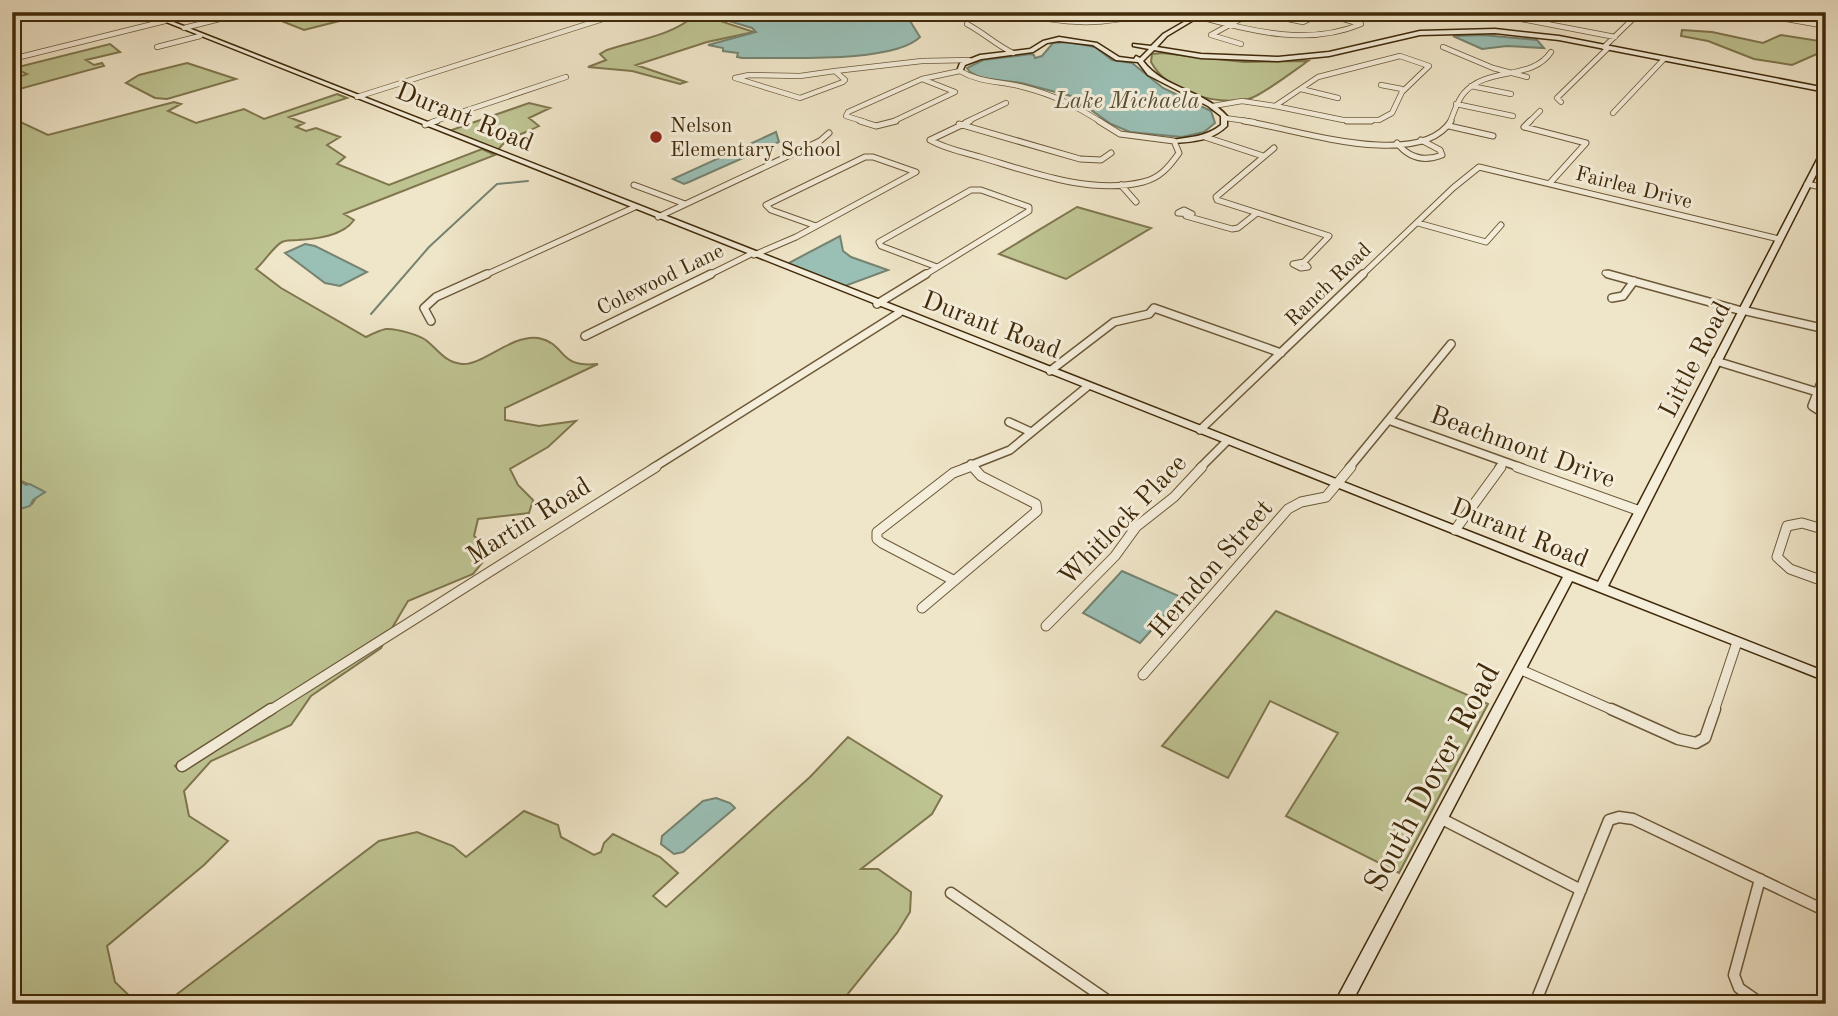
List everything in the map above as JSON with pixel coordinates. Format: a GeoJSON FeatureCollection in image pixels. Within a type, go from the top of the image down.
{"type":"FeatureCollection","features":[{"type":"Feature","properties":{"kind":"street","name":"Durant Road"},"geometry":{"type":"LineString","coordinates":[[143,12],[899,313],[1826,677]]}},
{"type":"Feature","properties":{"kind":"street"},"geometry":{"type":"LineString","coordinates":[[184,28],[247,12]]}},
{"type":"Feature","properties":{"kind":"street"},"geometry":{"type":"LineString","coordinates":[[357,97],[625,12]]}},
{"type":"Feature","properties":{"kind":"street"},"geometry":{"type":"LineString","coordinates":[[1014,12],[1097,25],[1113,24],[1150,12]]}},
{"type":"Feature","properties":{"kind":"street"},"geometry":{"type":"LineString","coordinates":[[1181,12],[1196,14],[1231,23],[1278,33],[1321,37],[1343,34],[1361,24],[1321,13],[1303,22],[1253,12],[1231,23],[1211,35],[1241,44]]}},
{"type":"Feature","properties":{"kind":"street"},"geometry":{"type":"LineString","coordinates":[[1140,61],[1144,47],[1196,14],[1205,12]]}},
{"type":"Feature","properties":{"kind":"street"},"geometry":{"type":"LineString","coordinates":[[1386,12],[1419,17]]}},
{"type":"Feature","properties":{"kind":"street"},"geometry":{"type":"LineString","coordinates":[[1486,12],[1615,37]]}},
{"type":"Feature","properties":{"kind":"street"},"geometry":{"type":"LineString","coordinates":[[1561,102],[1557,98],[1564,88],[1640,12]]}},
{"type":"Feature","properties":{"kind":"street"},"geometry":{"type":"LineString","coordinates":[[1746,12],[1826,25]]}},
{"type":"Feature","properties":{"kind":"street"},"geometry":{"type":"LineString","coordinates":[[12,59],[165,21]]}},
{"type":"Feature","properties":{"kind":"street"},"geometry":{"type":"LineString","coordinates":[[967,24],[985,34],[992,43],[1013,53]]}},
{"type":"Feature","properties":{"kind":"street"},"geometry":{"type":"LineString","coordinates":[[1144,47],[1266,60],[1309,57],[1407,35],[1459,30],[1535,35],[1826,90]]}},
{"type":"Feature","properties":{"kind":"street"},"geometry":{"type":"LineString","coordinates":[[157,47],[200,36]]}},
{"type":"Feature","properties":{"kind":"street"},"geometry":{"type":"LineString","coordinates":[[835,71],[845,80],[843,82],[800,98],[735,78],[748,75],[800,76],[835,71],[922,61],[969,60],[1034,50],[1050,41],[1067,39],[1100,45],[1118,59],[1140,61],[1148,73],[1182,93],[1213,106],[1225,118],[1346,142],[1397,143],[1422,140],[1439,133],[1449,126],[1456,103],[1462,93],[1471,86],[1504,71],[1542,63],[1551,51]]}},
{"type":"Feature","properties":{"kind":"street"},"geometry":{"type":"LineString","coordinates":[[1443,47],[1527,77]]}},
{"type":"Feature","properties":{"kind":"street"},"geometry":{"type":"LineString","coordinates":[[1213,106],[1244,101],[1348,121],[1376,121],[1391,115],[1402,89],[1429,65],[1398,56],[1332,72],[1275,106]]}},
{"type":"Feature","properties":{"kind":"street"},"geometry":{"type":"LineString","coordinates":[[1613,113],[1664,58]]}},
{"type":"Feature","properties":{"kind":"street"},"geometry":{"type":"LineString","coordinates":[[960,71],[962,64],[969,60]]}},
{"type":"Feature","properties":{"kind":"street"},"geometry":{"type":"LineString","coordinates":[[922,79],[955,92],[887,125],[876,126],[846,116],[848,112],[922,79],[960,71],[973,79],[1062,98],[1088,113],[1106,128],[1124,135],[1174,141],[1205,137],[1220,129],[1225,118]]}},
{"type":"Feature","properties":{"kind":"street"},"geometry":{"type":"LineString","coordinates":[[425,125],[566,76]]}},
{"type":"Feature","properties":{"kind":"street"},"geometry":{"type":"LineString","coordinates":[[1381,86],[1402,89]]}},
{"type":"Feature","properties":{"kind":"street"},"geometry":{"type":"LineString","coordinates":[[1471,86],[1510,94]]}},
{"type":"Feature","properties":{"kind":"street"},"geometry":{"type":"LineString","coordinates":[[1301,89],[1338,97]]}},
{"type":"Feature","properties":{"kind":"street"},"geometry":{"type":"LineString","coordinates":[[1006,103],[932,138],[932,142],[1055,180],[1091,185],[1121,185],[1154,177],[1175,164],[1179,153],[1174,141]]}},
{"type":"Feature","properties":{"kind":"street"},"geometry":{"type":"LineString","coordinates":[[1456,103],[1513,116]]}},
{"type":"Feature","properties":{"kind":"street"},"geometry":{"type":"LineString","coordinates":[[1540,111],[1524,127],[1587,143],[1550,183]]}},
{"type":"Feature","properties":{"kind":"street"},"geometry":{"type":"LineString","coordinates":[[959,124],[1080,159],[1100,160],[1111,153]]}},
{"type":"Feature","properties":{"kind":"street"},"geometry":{"type":"LineString","coordinates":[[1449,126],[1493,136]]}},
{"type":"Feature","properties":{"kind":"street"},"geometry":{"type":"LineString","coordinates":[[658,217],[820,141],[829,132]]}},
{"type":"Feature","properties":{"kind":"street"},"geometry":{"type":"LineString","coordinates":[[1205,137],[1263,156]]}},
{"type":"Feature","properties":{"kind":"street"},"geometry":{"type":"LineString","coordinates":[[1397,143],[1403,152],[1416,158],[1433,159],[1442,155],[1440,150],[1422,140]]}},
{"type":"Feature","properties":{"kind":"street"},"geometry":{"type":"LineString","coordinates":[[1273,148],[1216,197],[1220,202],[1329,236],[1304,262]]}},
{"type":"Feature","properties":{"kind":"street","name":"Little Road"},"geometry":{"type":"LineString","coordinates":[[1601,588],[1826,148]]}},
{"type":"Feature","properties":{"kind":"street","name":"Colewood Lane"},"geometry":{"type":"LineString","coordinates":[[586,336],[751,254],[816,226],[916,172],[865,156],[766,205],[771,210],[816,226]]}},
{"type":"Feature","properties":{"kind":"street","name":"Fairlea Drive"},"geometry":{"type":"LineString","coordinates":[[1482,167],[1779,239]]}},
{"type":"Feature","properties":{"kind":"street","name":"Ranch Road"},"geometry":{"type":"LineString","coordinates":[[1200,430],[1453,188],[1482,167]]}},
{"type":"Feature","properties":{"kind":"street"},"geometry":{"type":"LineString","coordinates":[[1807,184],[1826,188]]}},
{"type":"Feature","properties":{"kind":"street"},"geometry":{"type":"LineString","coordinates":[[634,185],[684,204]]}},
{"type":"Feature","properties":{"kind":"street"},"geometry":{"type":"LineString","coordinates":[[1121,185],[1136,202]]}},
{"type":"Feature","properties":{"kind":"street"},"geometry":{"type":"LineString","coordinates":[[874,303],[899,291],[1029,211],[1029,207],[981,190],[971,190],[879,242],[881,246],[937,267]]}},
{"type":"Feature","properties":{"kind":"street"},"geometry":{"type":"LineString","coordinates":[[431,321],[424,308],[436,297],[635,208]]}},
{"type":"Feature","properties":{"kind":"street"},"geometry":{"type":"LineString","coordinates":[[1186,216],[1232,229],[1238,228],[1257,213]]}},
{"type":"Feature","properties":{"kind":"street"},"geometry":{"type":"LineString","coordinates":[[1418,223],[1486,242],[1501,225]]}},
{"type":"Feature","properties":{"kind":"street"},"geometry":{"type":"LineString","coordinates":[[1605,273],[1742,310],[1826,329]]}},
{"type":"Feature","properties":{"kind":"street"},"geometry":{"type":"LineString","coordinates":[[1612,298],[1623,296],[1634,281]]}},
{"type":"Feature","properties":{"kind":"street"},"geometry":{"type":"LineString","coordinates":[[1050,371],[1114,322],[1149,314],[1154,308],[1281,353]]}},
{"type":"Feature","properties":{"kind":"street","name":"Martin Road"},"geometry":{"type":"LineString","coordinates":[[182,766],[899,313]]}},
{"type":"Feature","properties":{"kind":"street","name":"Herndon Street"},"geometry":{"type":"LineString","coordinates":[[1143,676],[1288,509],[1301,502],[1326,497],[1391,421],[1451,344]]}},
{"type":"Feature","properties":{"kind":"street"},"geometry":{"type":"LineString","coordinates":[[1716,361],[1817,392]]}},
{"type":"Feature","properties":{"kind":"street"},"geometry":{"type":"LineString","coordinates":[[1826,377],[1812,406],[1826,415]]}},
{"type":"Feature","properties":{"kind":"street"},"geometry":{"type":"LineString","coordinates":[[953,580],[882,543],[876,535],[938,483],[971,464],[1004,454],[1088,386]]}},
{"type":"Feature","properties":{"kind":"street","name":"Beachmont Drive"},"geometry":{"type":"LineString","coordinates":[[1391,421],[1640,511]]}},
{"type":"Feature","properties":{"kind":"street"},"geometry":{"type":"LineString","coordinates":[[1009,422],[1031,432]]}},
{"type":"Feature","properties":{"kind":"street","name":"Whitlock Place"},"geometry":{"type":"LineString","coordinates":[[1046,626],[1115,556],[1153,512],[1175,498],[1227,441]]}},
{"type":"Feature","properties":{"kind":"street"},"geometry":{"type":"LineString","coordinates":[[1455,530],[1504,462]]}},
{"type":"Feature","properties":{"kind":"street"},"geometry":{"type":"LineString","coordinates":[[922,608],[1037,511],[1036,504],[981,476],[971,464]]}},
{"type":"Feature","properties":{"kind":"street"},"geometry":{"type":"LineString","coordinates":[[1826,530],[1805,523],[1791,523],[1787,526],[1777,556],[1780,562],[1790,569],[1826,582]]}},
{"type":"Feature","properties":{"kind":"street","name":"South Dover Road"},"geometry":{"type":"LineString","coordinates":[[1342,1004],[1569,576]]}},
{"type":"Feature","properties":{"kind":"street"},"geometry":{"type":"LineString","coordinates":[[1519,669],[1678,738],[1696,743],[1705,738],[1737,642]]}},
{"type":"Feature","properties":{"kind":"street"},"geometry":{"type":"LineString","coordinates":[[1539,1004],[1538,996],[1609,820],[1619,817],[1633,819],[1826,911]]}},
{"type":"Feature","properties":{"kind":"street"},"geometry":{"type":"LineString","coordinates":[[1440,818],[1581,890]]}},
{"type":"Feature","properties":{"kind":"street"},"geometry":{"type":"LineString","coordinates":[[1760,879],[1734,975],[1739,988],[1762,1004]]}},
{"type":"Feature","properties":{"kind":"street"},"geometry":{"type":"LineString","coordinates":[[951,893],[1113,1004]]}},
{"type":"Feature","properties":{"kind":"green space"},"geometry":{"type":"Polygon","coordinates":[[[259,12],[375,12],[304,30],[259,12]]]}},
{"type":"Feature","properties":{"kind":"green space"},"geometry":{"type":"Polygon","coordinates":[[[687,12],[737,12],[723,22],[754,32],[707,42],[636,65],[686,82],[680,84],[632,71],[588,67],[606,60],[600,54],[607,50],[664,33],[685,23],[694,16],[687,12]]]}},
{"type":"Feature","properties":{"kind":"green space"},"geometry":{"type":"Polygon","coordinates":[[[1682,30],[1712,32],[1763,43],[1781,35],[1826,42],[1826,50],[1792,65],[1754,59],[1708,41],[1681,36],[1682,30]]]}},
{"type":"Feature","properties":{"kind":"green space"},"geometry":{"type":"Polygon","coordinates":[[[110,44],[120,52],[86,60],[94,65],[102,63],[104,66],[12,91],[12,79],[27,74],[14,68],[110,44]]]}},
{"type":"Feature","properties":{"kind":"green space"},"geometry":{"type":"Polygon","coordinates":[[[1152,54],[1244,62],[1308,61],[1253,97],[1221,100],[1193,94],[1169,82],[1151,62],[1152,54]]]}},
{"type":"Feature","properties":{"kind":"green space"},"geometry":{"type":"Polygon","coordinates":[[[187,63],[236,79],[167,99],[155,98],[126,83],[139,75],[187,63]]]}},
{"type":"Feature","properties":{"kind":"green space"},"geometry":{"type":"Polygon","coordinates":[[[337,94],[347,98],[289,117],[304,123],[296,127],[306,131],[316,128],[340,137],[327,145],[345,157],[337,164],[389,185],[482,149],[495,155],[344,214],[354,220],[336,233],[282,242],[256,269],[281,288],[366,337],[386,329],[407,332],[424,339],[456,363],[470,363],[518,341],[538,338],[554,345],[568,359],[585,364],[598,364],[505,408],[505,420],[539,426],[576,421],[548,447],[510,469],[518,485],[533,500],[529,513],[478,519],[474,536],[492,551],[473,574],[408,601],[392,628],[175,766],[180,771],[386,638],[381,648],[311,696],[291,725],[211,761],[184,791],[189,816],[228,841],[204,865],[107,946],[115,982],[138,1004],[12,1004],[12,506],[20,509],[32,504],[41,490],[12,477],[12,118],[48,135],[174,102],[181,104],[168,111],[196,123],[244,109],[264,119],[337,94]]]}},
{"type":"Feature","properties":{"kind":"green space"},"geometry":{"type":"Polygon","coordinates":[[[529,103],[550,108],[529,118],[539,126],[510,139],[497,152],[446,132],[529,103]]]}},
{"type":"Feature","properties":{"kind":"green space"},"geometry":{"type":"Polygon","coordinates":[[[1077,207],[1151,228],[1066,279],[999,254],[1077,207]]]}},
{"type":"Feature","properties":{"kind":"green space"},"geometry":{"type":"Polygon","coordinates":[[[1276,611],[1488,704],[1399,873],[1286,816],[1338,733],[1270,701],[1228,778],[1162,746],[1276,611]]]}},
{"type":"Feature","properties":{"kind":"green space"},"geometry":{"type":"Polygon","coordinates":[[[848,737],[942,796],[932,814],[861,869],[878,869],[911,892],[910,912],[897,933],[847,995],[832,1002],[802,997],[795,1004],[164,1004],[379,841],[417,832],[453,846],[466,857],[524,811],[558,825],[561,837],[594,855],[601,852],[604,843],[613,834],[660,857],[678,873],[653,896],[666,907],[810,777],[848,737]]]}},
{"type":"Feature","properties":{"kind":"water"},"geometry":{"type":"Polygon","coordinates":[[[739,12],[897,12],[907,16],[920,37],[906,46],[886,52],[835,57],[742,58],[737,57],[738,53],[708,45],[756,32],[752,28],[729,21],[739,12]]]}},
{"type":"Feature","properties":{"kind":"water"},"geometry":{"type":"Polygon","coordinates":[[[1483,35],[1537,40],[1544,48],[1507,46],[1482,49],[1453,36],[1483,35]]]}},
{"type":"Feature","properties":{"kind":"water","name":"Lake Michaela"},"geometry":{"type":"Polygon","coordinates":[[[1068,42],[1095,47],[1112,60],[1132,63],[1163,88],[1211,111],[1215,123],[1204,132],[1182,137],[1130,132],[1111,124],[1071,96],[1021,83],[981,78],[967,68],[983,60],[1031,54],[1035,58],[1042,56],[1053,43],[1068,42]]]}},
{"type":"Feature","properties":{"kind":"water"},"geometry":{"type":"Polygon","coordinates":[[[776,132],[779,142],[684,184],[673,179],[776,132]]]}},
{"type":"Feature","properties":{"kind":"water"},"geometry":{"type":"Polygon","coordinates":[[[840,236],[843,251],[851,257],[888,270],[845,286],[785,265],[840,236]]]}},
{"type":"Feature","properties":{"kind":"water"},"geometry":{"type":"Polygon","coordinates":[[[305,244],[315,246],[367,272],[340,286],[325,283],[285,253],[305,244]]]}},
{"type":"Feature","properties":{"kind":"water"},"geometry":{"type":"Polygon","coordinates":[[[12,477],[45,492],[33,500],[30,506],[20,509],[12,506],[12,477]]]}},
{"type":"Feature","properties":{"kind":"water"},"geometry":{"type":"Polygon","coordinates":[[[1122,571],[1181,597],[1140,643],[1083,613],[1122,571]]]}},
{"type":"Feature","properties":{"kind":"water"},"geometry":{"type":"Polygon","coordinates":[[[716,798],[735,808],[683,852],[674,854],[661,844],[662,836],[703,801],[716,798]]]}},
{"type":"Feature","properties":{"kind":"waterway"},"geometry":{"type":"LineString","coordinates":[[371,314],[429,247],[497,184],[528,181]]}},
{"type":"Feature","properties":{"kind":"place","name":"Nelson Elementary School"},"geometry":{"type":"Point","coordinates":[656,137]}}]}
